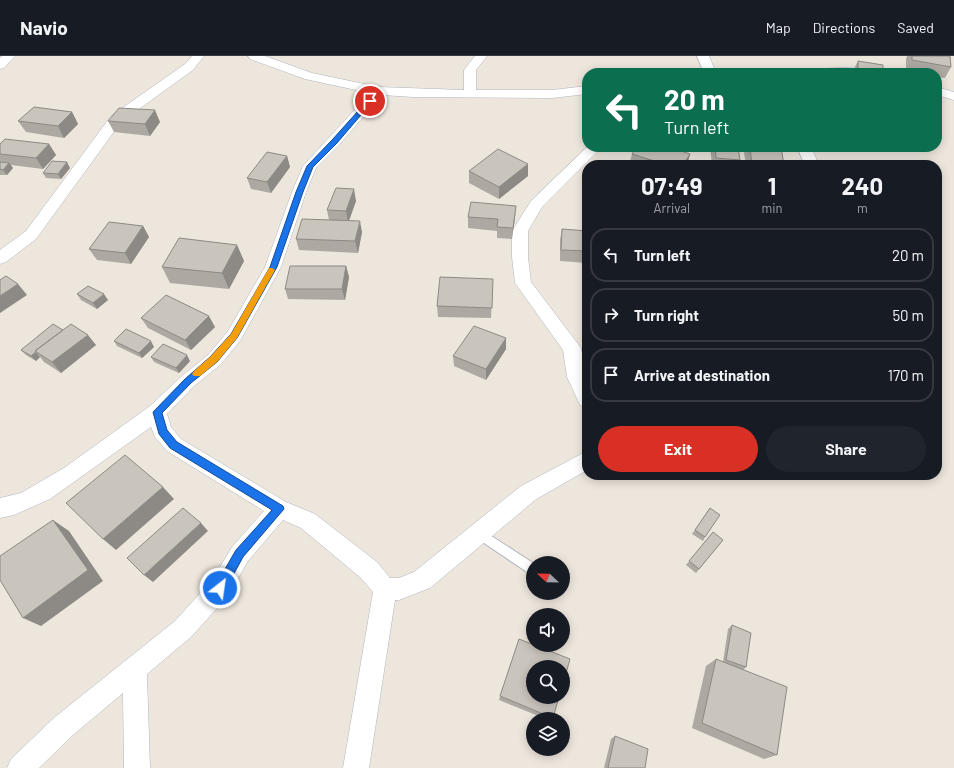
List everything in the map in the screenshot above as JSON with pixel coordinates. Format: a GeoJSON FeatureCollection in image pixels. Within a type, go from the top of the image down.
{"type":"FeatureCollection","features":[{"type":"Feature","properties":{"kind":"street"},"geometry":{"type":"LineString","coordinates":[[0,65],[9,56]]}},
{"type":"Feature","properties":{"kind":"street"},"geometry":{"type":"LineString","coordinates":[[0,258],[31,235],[116,119],[190,67],[198,56]]}},
{"type":"Feature","properties":{"kind":"street"},"geometry":{"type":"LineString","coordinates":[[254,56],[309,76],[379,91],[552,94],[582,91]]}},
{"type":"Feature","properties":{"kind":"street"},"geometry":{"type":"LineString","coordinates":[[470,93],[470,70],[482,56]]}},
{"type":"Feature","properties":{"kind":"street"},"geometry":{"type":"LineString","coordinates":[[702,56],[708,68]]}},
{"type":"Feature","properties":{"kind":"street"},"geometry":{"type":"LineString","coordinates":[[862,56],[867,68]]}},
{"type":"Feature","properties":{"kind":"street"},"geometry":{"type":"LineString","coordinates":[[0,508],[7,508],[47,490],[157,412],[188,381],[214,360],[234,336],[274,267],[299,192],[310,166],[334,142],[379,91]]}},
{"type":"Feature","properties":{"kind":"street"},"geometry":{"type":"LineString","coordinates":[[942,92],[954,96]]}},
{"type":"Feature","properties":{"kind":"street"},"geometry":{"type":"LineString","coordinates":[[582,160],[591,152]]}},
{"type":"Feature","properties":{"kind":"street"},"geometry":{"type":"LineString","coordinates":[[582,160],[536,204],[520,231],[520,256],[523,283],[572,348],[576,377],[582,390]]}},
{"type":"Feature","properties":{"kind":"street"},"geometry":{"type":"LineString","coordinates":[[157,412],[162,431],[174,445],[279,509],[308,521],[369,570],[385,589],[356,768]]}},
{"type":"Feature","properties":{"kind":"street"},"geometry":{"type":"LineString","coordinates":[[385,589],[400,589],[422,580],[528,493],[582,463]]}},
{"type":"Feature","properties":{"kind":"street"},"geometry":{"type":"LineString","coordinates":[[20,768],[64,726],[184,629],[220,588],[240,554],[279,509]]}},
{"type":"Feature","properties":{"kind":"street"},"geometry":{"type":"LineString","coordinates":[[135,670],[137,768]]}},
{"type":"Feature","properties":{"kind":"lane"},"geometry":{"type":"LineString","coordinates":[[479,533],[526,565]]}},
{"type":"Feature","properties":{"kind":"building"},"geometry":{"type":"Polygon","coordinates":[[[912,56],[950,56],[951,67],[912,60],[912,56]]]}},
{"type":"Feature","properties":{"kind":"building"},"geometry":{"type":"Polygon","coordinates":[[[858,61],[883,65],[883,68],[858,68],[858,61]]]}},
{"type":"Feature","properties":{"kind":"building"},"geometry":{"type":"Polygon","coordinates":[[[34,107],[72,112],[58,126],[18,121],[34,107]]]}},
{"type":"Feature","properties":{"kind":"building"},"geometry":{"type":"Polygon","coordinates":[[[119,108],[155,110],[145,124],[108,121],[119,108]]]}},
{"type":"Feature","properties":{"kind":"building"},"geometry":{"type":"Polygon","coordinates":[[[5,139],[49,144],[36,158],[0,154],[0,144],[5,139]]]}},
{"type":"Feature","properties":{"kind":"building"},"geometry":{"type":"Polygon","coordinates":[[[498,149],[528,164],[499,187],[469,171],[498,149]]]}},
{"type":"Feature","properties":{"kind":"building"},"geometry":{"type":"Polygon","coordinates":[[[267,152],[287,156],[267,182],[247,178],[267,152]]]}},
{"type":"Feature","properties":{"kind":"building"},"geometry":{"type":"Polygon","coordinates":[[[633,152],[684,152],[690,154],[686,160],[651,160],[632,154],[633,152]]]}},
{"type":"Feature","properties":{"kind":"building"},"geometry":{"type":"Polygon","coordinates":[[[715,152],[739,152],[740,160],[716,158],[715,152]]]}},
{"type":"Feature","properties":{"kind":"building"},"geometry":{"type":"Polygon","coordinates":[[[751,152],[782,152],[783,160],[751,160],[751,152]]]}},
{"type":"Feature","properties":{"kind":"building"},"geometry":{"type":"Polygon","coordinates":[[[52,161],[67,162],[58,174],[43,173],[52,161]]]}},
{"type":"Feature","properties":{"kind":"building"},"geometry":{"type":"Polygon","coordinates":[[[0,162],[9,163],[3,170],[0,169],[0,162]]]}},
{"type":"Feature","properties":{"kind":"building"},"geometry":{"type":"Polygon","coordinates":[[[336,188],[354,189],[346,211],[327,210],[336,188]]]}},
{"type":"Feature","properties":{"kind":"building"},"geometry":{"type":"Polygon","coordinates":[[[471,202],[516,206],[513,228],[497,227],[498,219],[468,217],[471,202]]]}},
{"type":"Feature","properties":{"kind":"building"},"geometry":{"type":"Polygon","coordinates":[[[302,219],[360,221],[355,241],[296,239],[302,219]]]}},
{"type":"Feature","properties":{"kind":"building"},"geometry":{"type":"Polygon","coordinates":[[[109,222],[143,226],[125,253],[89,249],[109,222]]]}},
{"type":"Feature","properties":{"kind":"building"},"geometry":{"type":"Polygon","coordinates":[[[562,229],[582,231],[582,251],[561,250],[562,229]]]}},
{"type":"Feature","properties":{"kind":"building"},"geometry":{"type":"Polygon","coordinates":[[[179,238],[237,245],[222,273],[162,267],[179,238]]]}},
{"type":"Feature","properties":{"kind":"building"},"geometry":{"type":"Polygon","coordinates":[[[290,266],[346,266],[342,289],[285,289],[290,266]]]}},
{"type":"Feature","properties":{"kind":"building"},"geometry":{"type":"Polygon","coordinates":[[[6,276],[18,284],[0,296],[0,280],[6,276]]]}},
{"type":"Feature","properties":{"kind":"building"},"geometry":{"type":"Polygon","coordinates":[[[440,277],[493,279],[492,308],[437,306],[440,277]]]}},
{"type":"Feature","properties":{"kind":"building"},"geometry":{"type":"Polygon","coordinates":[[[88,286],[104,294],[93,303],[77,294],[88,286]]]}},
{"type":"Feature","properties":{"kind":"building"},"geometry":{"type":"Polygon","coordinates":[[[166,295],[209,316],[185,340],[141,318],[166,295]]]}},
{"type":"Feature","properties":{"kind":"building"},"geometry":{"type":"Polygon","coordinates":[[[53,324],[63,330],[35,351],[36,352],[31,356],[21,350],[53,324]]]}},
{"type":"Feature","properties":{"kind":"building"},"geometry":{"type":"Polygon","coordinates":[[[71,324],[88,335],[52,362],[35,351],[71,324]]]}},
{"type":"Feature","properties":{"kind":"building"},"geometry":{"type":"Polygon","coordinates":[[[474,326],[506,338],[486,369],[453,356],[474,326]]]}},
{"type":"Feature","properties":{"kind":"building"},"geometry":{"type":"Polygon","coordinates":[[[126,329],[151,341],[139,353],[114,341],[126,329]]]}},
{"type":"Feature","properties":{"kind":"building"},"geometry":{"type":"Polygon","coordinates":[[[163,344],[187,355],[176,368],[151,357],[163,344]]]}},
{"type":"Feature","properties":{"kind":"building"},"geometry":{"type":"Polygon","coordinates":[[[125,455],[163,487],[103,539],[66,503],[125,455]]]}},
{"type":"Feature","properties":{"kind":"building"},"geometry":{"type":"Polygon","coordinates":[[[183,508],[201,523],[144,575],[127,558],[183,508]]]}},
{"type":"Feature","properties":{"kind":"building"},"geometry":{"type":"Polygon","coordinates":[[[710,508],[720,515],[705,537],[695,530],[710,508]]]}},
{"type":"Feature","properties":{"kind":"building"},"geometry":{"type":"Polygon","coordinates":[[[53,520],[88,570],[23,618],[0,580],[0,556],[53,520]]]}},
{"type":"Feature","properties":{"kind":"building"},"geometry":{"type":"Polygon","coordinates":[[[713,532],[723,540],[699,569],[689,561],[713,532]]]}},
{"type":"Feature","properties":{"kind":"building"},"geometry":{"type":"Polygon","coordinates":[[[732,625],[751,633],[746,667],[726,660],[732,625]]]}},
{"type":"Feature","properties":{"kind":"building"},"geometry":{"type":"Polygon","coordinates":[[[519,639],[526,642],[526,652],[552,652],[570,659],[526,660],[526,704],[557,704],[555,712],[539,712],[500,696],[519,639]]]}},
{"type":"Feature","properties":{"kind":"building"},"geometry":{"type":"Polygon","coordinates":[[[716,659],[787,687],[777,755],[702,723],[716,659]]]}},
{"type":"Feature","properties":{"kind":"building"},"geometry":{"type":"Polygon","coordinates":[[[615,736],[648,749],[645,768],[608,768],[615,736]]]}},
{"type":"Feature","properties":{"kind":"slow traffic"},"geometry":{"type":"LineString","coordinates":[[197,374],[214,360],[234,336],[272,270]]}},
{"type":"Feature","properties":{"kind":"route"},"geometry":{"type":"LineString","coordinates":[[220,588],[240,554],[279,509],[174,445],[162,431],[157,412],[188,381],[214,360],[234,336],[274,267],[299,192],[310,166],[334,142],[370,101]]}}]}
